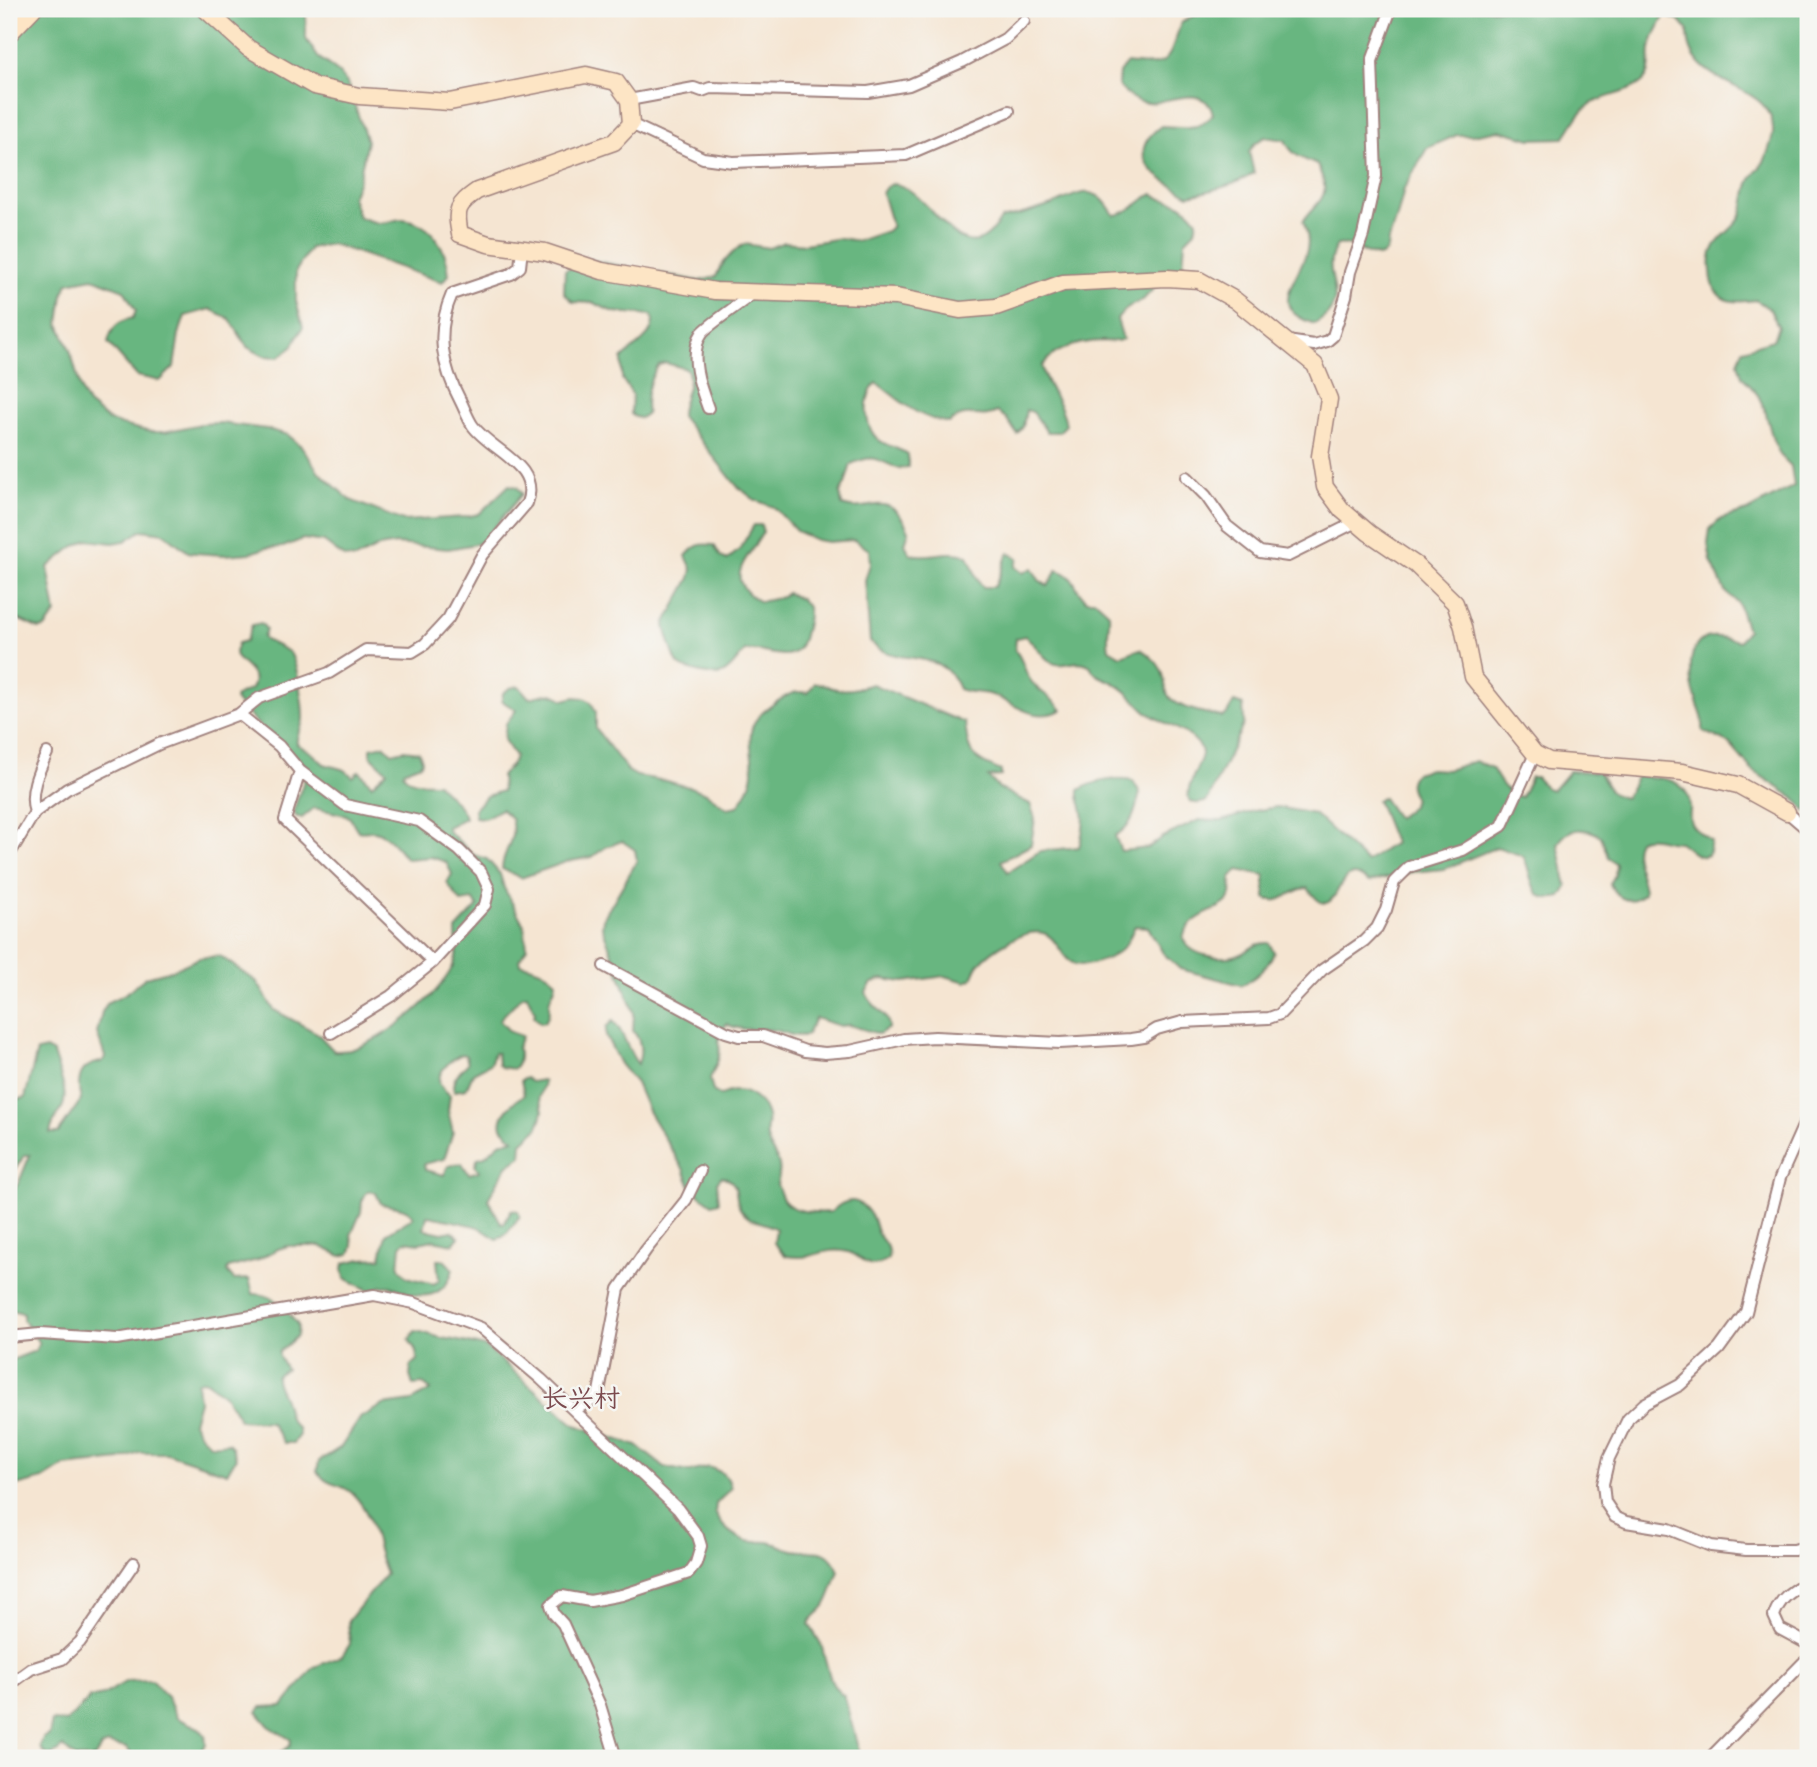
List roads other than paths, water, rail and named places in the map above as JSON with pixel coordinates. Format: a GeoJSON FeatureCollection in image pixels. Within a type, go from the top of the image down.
{"type":"FeatureCollection","features":[{"type":"Feature","properties":{"kind":"street"},"geometry":{"type":"LineString","coordinates":[[9,34],[33,9]]}},
{"type":"Feature","properties":{"kind":"street"},"geometry":{"type":"LineString","coordinates":[[205,9],[248,48],[303,80],[314,86],[359,96],[450,102],[586,75],[616,82],[629,100],[631,124],[614,142],[477,191],[462,202],[456,215],[460,234],[488,244],[545,252],[602,271],[715,291],[896,298],[960,310],[996,307],[1063,283],[1167,278],[1199,280],[1235,300],[1315,365],[1329,399],[1320,456],[1325,487],[1342,510],[1356,523],[1416,565],[1455,603],[1463,627],[1473,677],[1535,754],[1549,761],[1682,772],[1738,785],[1787,812],[1808,830]]}},
{"type":"Feature","properties":{"kind":"street"},"geometry":{"type":"LineString","coordinates":[[1284,340],[1314,345],[1328,341],[1333,336],[1346,296],[1376,176],[1372,61],[1391,9]]}},
{"type":"Feature","properties":{"kind":"street"},"geometry":{"type":"LineString","coordinates":[[629,100],[694,88],[868,92],[909,85],[962,62],[1005,39],[1024,21]]}},
{"type":"Feature","properties":{"kind":"street"},"geometry":{"type":"LineString","coordinates":[[631,124],[703,158],[733,162],[906,155],[1009,111]]}},
{"type":"Feature","properties":{"kind":"street"},"geometry":{"type":"LineString","coordinates":[[9,855],[35,812],[67,789],[159,744],[239,714],[259,698],[329,673],[366,650],[412,652],[425,645],[448,619],[482,555],[527,503],[531,493],[529,480],[513,460],[473,426],[448,377],[443,360],[445,309],[452,294],[510,274],[520,267],[522,249]]}},
{"type":"Feature","properties":{"kind":"street"},"geometry":{"type":"LineString","coordinates":[[708,408],[697,379],[696,354],[702,333],[754,293]]}},
{"type":"Feature","properties":{"kind":"street"},"geometry":{"type":"LineString","coordinates":[[1187,477],[1206,496],[1227,526],[1260,552],[1288,556],[1356,523]]}},
{"type":"Feature","properties":{"kind":"street"},"geometry":{"type":"LineString","coordinates":[[239,714],[279,746],[300,771],[345,805],[419,821],[459,850],[481,872],[489,889],[485,905],[433,962],[391,996],[331,1032]]}},
{"type":"Feature","properties":{"kind":"street"},"geometry":{"type":"LineString","coordinates":[[35,812],[32,803],[38,773],[47,753]]}},
{"type":"Feature","properties":{"kind":"street"},"geometry":{"type":"LineString","coordinates":[[604,966],[726,1032],[739,1036],[763,1036],[805,1051],[825,1053],[935,1037],[1060,1042],[1131,1039],[1144,1037],[1157,1028],[1182,1022],[1269,1018],[1280,1014],[1322,970],[1364,941],[1377,928],[1386,910],[1394,882],[1409,866],[1463,850],[1502,826],[1535,754]]}},
{"type":"Feature","properties":{"kind":"street"},"geometry":{"type":"LineString","coordinates":[[300,771],[285,820],[433,962]]}},
{"type":"Feature","properties":{"kind":"street"},"geometry":{"type":"LineString","coordinates":[[1808,1115],[1780,1178],[1746,1312],[1719,1349],[1681,1385],[1644,1404],[1628,1419],[1609,1458],[1602,1484],[1605,1502],[1615,1517],[1626,1522],[1669,1529],[1711,1546],[1746,1550],[1794,1550],[1808,1546]]}},
{"type":"Feature","properties":{"kind":"street"},"geometry":{"type":"LineString","coordinates":[[574,1410],[598,1397],[619,1289],[686,1200],[700,1171]]}},
{"type":"Feature","properties":{"kind":"street"},"geometry":{"type":"LineString","coordinates":[[9,1337],[40,1334],[117,1339],[374,1295],[414,1303],[481,1328],[574,1410],[678,1509],[698,1536],[701,1546],[696,1563],[689,1573],[622,1595],[590,1601],[562,1596],[551,1605],[600,1705],[616,1758]]}},
{"type":"Feature","properties":{"kind":"street"},"geometry":{"type":"LineString","coordinates":[[9,1685],[30,1669],[62,1659],[80,1642],[134,1563]]}},
{"type":"Feature","properties":{"kind":"street"},"geometry":{"type":"LineString","coordinates":[[1808,1581],[1786,1594],[1777,1605],[1774,1616],[1780,1629],[1808,1644]]}},
{"type":"Feature","properties":{"kind":"street"},"geometry":{"type":"LineString","coordinates":[[1710,1758],[1808,1661]]}},
{"type":"Feature","properties":{"kind":"district","name":"长兴村"},"geometry":{"type":"Point","coordinates":[581,1398]}}]}
